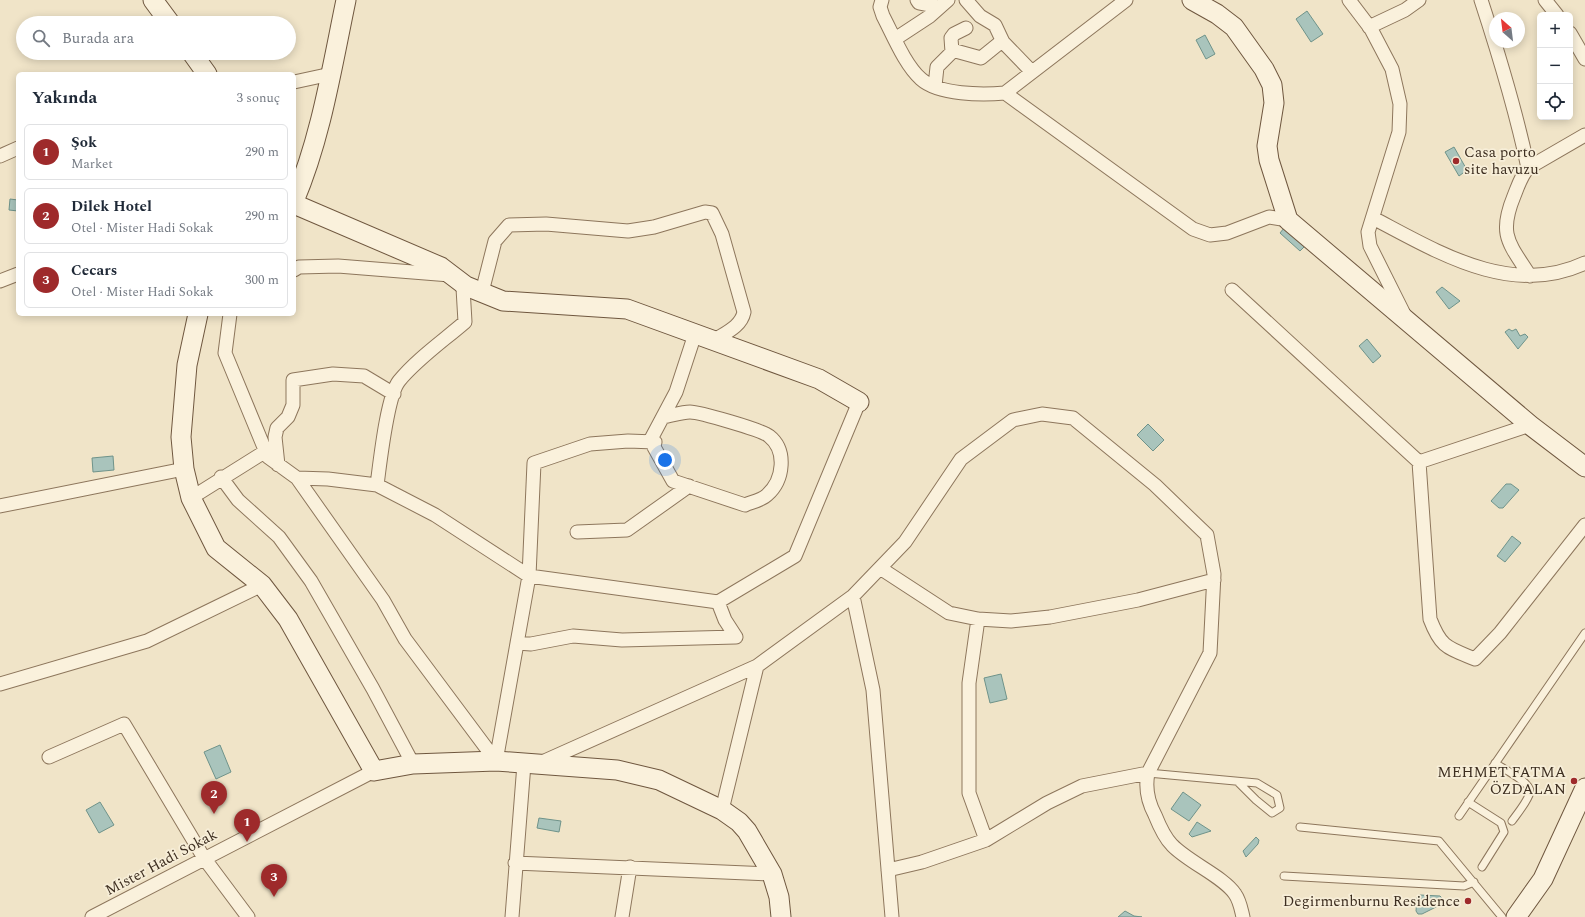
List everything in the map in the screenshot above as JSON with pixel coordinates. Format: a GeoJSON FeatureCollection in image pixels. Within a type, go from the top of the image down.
{"type":"FeatureCollection","features":[{"type":"Feature","properties":{"kind":"street"},"geometry":{"type":"LineString","coordinates":[[153,0],[165,16]]}},
{"type":"Feature","properties":{"kind":"street"},"geometry":{"type":"LineString","coordinates":[[296,196],[306,173],[331,74],[346,0]]}},
{"type":"Feature","properties":{"kind":"street"},"geometry":{"type":"LineString","coordinates":[[882,0],[880,7],[882,16],[911,68],[922,79],[935,86],[961,93],[982,95],[1005,93],[1126,0]]}},
{"type":"Feature","properties":{"kind":"street"},"geometry":{"type":"LineString","coordinates":[[917,0],[919,3],[944,4]]}},
{"type":"Feature","properties":{"kind":"street"},"geometry":{"type":"LineString","coordinates":[[966,0],[980,16],[995,25],[1002,42],[1032,72]]}},
{"type":"Feature","properties":{"kind":"street"},"geometry":{"type":"LineString","coordinates":[[1192,0],[1217,14],[1234,27],[1264,69],[1272,85],[1274,103],[1267,146],[1268,160],[1288,220],[1530,425],[1585,467]]}},
{"type":"Feature","properties":{"kind":"street"},"geometry":{"type":"LineString","coordinates":[[1349,0],[1369,27],[1392,69],[1400,104],[1399,132],[1368,232],[1370,246],[1408,323]]}},
{"type":"Feature","properties":{"kind":"street"},"geometry":{"type":"LineString","coordinates":[[1369,27],[1405,10],[1419,0]]}},
{"type":"Feature","properties":{"kind":"street"},"geometry":{"type":"LineString","coordinates":[[1481,0],[1501,63],[1528,168]]}},
{"type":"Feature","properties":{"kind":"street"},"geometry":{"type":"LineString","coordinates":[[1544,0],[1554,12]]}},
{"type":"Feature","properties":{"kind":"street"},"geometry":{"type":"LineString","coordinates":[[895,39],[944,4]]}},
{"type":"Feature","properties":{"kind":"street"},"geometry":{"type":"LineString","coordinates":[[935,86],[936,67],[952,50],[951,38],[954,34],[966,28]]}},
{"type":"Feature","properties":{"kind":"street"},"geometry":{"type":"LineString","coordinates":[[1573,38],[1585,59]]}},
{"type":"Feature","properties":{"kind":"street"},"geometry":{"type":"LineString","coordinates":[[952,50],[981,58],[1002,42]]}},
{"type":"Feature","properties":{"kind":"street"},"geometry":{"type":"LineString","coordinates":[[196,60],[202,72]]}},
{"type":"Feature","properties":{"kind":"street"},"geometry":{"type":"LineString","coordinates":[[296,82],[331,74]]}},
{"type":"Feature","properties":{"kind":"street"},"geometry":{"type":"LineString","coordinates":[[1005,93],[1193,229],[1210,235],[1227,233],[1269,217],[1288,220]]}},
{"type":"Feature","properties":{"kind":"street"},"geometry":{"type":"LineString","coordinates":[[1530,276],[1511,246],[1506,229],[1507,214],[1522,175],[1528,168],[1585,134]]}},
{"type":"Feature","properties":{"kind":"street"},"geometry":{"type":"LineString","coordinates":[[0,156],[16,149]]}},
{"type":"Feature","properties":{"kind":"street"},"geometry":{"type":"LineString","coordinates":[[296,205],[441,267],[457,279],[503,301],[627,309],[819,379],[859,402],[795,556],[718,602],[528,576],[435,515],[377,485],[328,479],[297,478]]}},
{"type":"Feature","properties":{"kind":"street"},"geometry":{"type":"LineString","coordinates":[[482,292],[495,241],[509,225],[546,224],[628,231],[654,226],[705,212],[712,213],[722,234],[744,312],[742,319],[738,324],[713,341]]}},
{"type":"Feature","properties":{"kind":"street"},"geometry":{"type":"LineString","coordinates":[[1373,218],[1444,255],[1477,268],[1530,276],[1546,276],[1585,263]]}},
{"type":"Feature","properties":{"kind":"street"},"geometry":{"type":"LineString","coordinates":[[296,269],[299,267],[338,266],[457,279]]}},
{"type":"Feature","properties":{"kind":"street"},"geometry":{"type":"LineString","coordinates":[[0,281],[16,275]]}},
{"type":"Feature","properties":{"kind":"street"},"geometry":{"type":"LineString","coordinates":[[377,485],[389,408],[398,382],[465,322],[457,279]]}},
{"type":"Feature","properties":{"kind":"street"},"geometry":{"type":"LineString","coordinates":[[1232,290],[1419,462],[1430,619],[1436,635],[1446,648],[1475,659],[1500,633],[1585,525]]}},
{"type":"Feature","properties":{"kind":"street"},"geometry":{"type":"LineString","coordinates":[[198,316],[186,365],[180,437],[184,469],[191,498],[216,548],[262,585],[288,619],[374,771],[413,764],[496,761],[617,770],[659,780],[722,810],[739,822],[747,831],[772,874],[779,897],[781,917]]}},
{"type":"Feature","properties":{"kind":"street"},"geometry":{"type":"LineString","coordinates":[[230,316],[225,353],[268,457],[297,478],[383,600],[405,639],[496,761]]}},
{"type":"Feature","properties":{"kind":"street"},"geometry":{"type":"LineString","coordinates":[[662,417],[690,412],[750,428],[769,436],[778,447],[782,462],[781,474],[767,495],[757,501],[745,505],[673,481],[654,447],[655,442],[651,439],[662,417],[676,392],[695,334]]}},
{"type":"Feature","properties":{"kind":"street"},"geometry":{"type":"LineString","coordinates":[[278,465],[275,437],[277,428],[288,417],[293,406],[293,380],[333,374],[364,376],[394,394]]}},
{"type":"Feature","properties":{"kind":"street"},"geometry":{"type":"LineString","coordinates":[[530,764],[758,666],[853,596],[904,542],[961,459],[1013,420],[1042,414],[1073,418],[1155,485],[1206,535],[1214,580],[1210,653],[1148,774],[1146,783],[1151,807],[1171,844],[1192,862],[1228,886],[1235,893],[1241,905],[1243,917]]}},
{"type":"Feature","properties":{"kind":"street"},"geometry":{"type":"LineString","coordinates":[[1419,462],[1530,425]]}},
{"type":"Feature","properties":{"kind":"street"},"geometry":{"type":"LineString","coordinates":[[496,761],[528,576],[534,463],[590,444],[628,441],[655,442]]}},
{"type":"Feature","properties":{"kind":"street"},"geometry":{"type":"LineString","coordinates":[[191,498],[222,477],[266,451]]}},
{"type":"Feature","properties":{"kind":"street"},"geometry":{"type":"LineString","coordinates":[[0,506],[184,469]]}},
{"type":"Feature","properties":{"kind":"street"},"geometry":{"type":"LineString","coordinates":[[222,477],[238,500],[279,537],[311,581],[373,689],[413,764]]}},
{"type":"Feature","properties":{"kind":"street"},"geometry":{"type":"LineString","coordinates":[[577,532],[627,530],[689,486]]}},
{"type":"Feature","properties":{"kind":"street"},"geometry":{"type":"LineString","coordinates":[[880,568],[949,613],[978,619],[1011,621],[1050,617],[1138,600],[1214,580]]}},
{"type":"Feature","properties":{"kind":"street"},"geometry":{"type":"LineString","coordinates":[[0,684],[147,641],[262,585]]}},
{"type":"Feature","properties":{"kind":"street"},"geometry":{"type":"LineString","coordinates":[[853,596],[873,690],[892,917]]}},
{"type":"Feature","properties":{"kind":"street"},"geometry":{"type":"LineString","coordinates":[[517,643],[531,644],[573,636],[622,640],[736,637],[725,620],[718,602]]}},
{"type":"Feature","properties":{"kind":"street"},"geometry":{"type":"LineString","coordinates":[[978,619],[969,683],[969,793],[986,840]]}},
{"type":"Feature","properties":{"kind":"street"},"geometry":{"type":"LineString","coordinates":[[722,810],[758,666]]}},
{"type":"Feature","properties":{"kind":"street"},"geometry":{"type":"LineString","coordinates":[[50,757],[124,724],[204,858],[248,917]]}},
{"type":"Feature","properties":{"kind":"street"},"geometry":{"type":"LineString","coordinates":[[512,917],[515,863],[530,764]]}},
{"type":"Feature","properties":{"kind":"street","name":"Mister Hadi Sokak"},"geometry":{"type":"LineString","coordinates":[[92,917],[374,771]]}},
{"type":"Feature","properties":{"kind":"street"},"geometry":{"type":"LineString","coordinates":[[888,870],[922,862],[986,840],[1047,803],[1082,786],[1148,774]]}},
{"type":"Feature","properties":{"kind":"street"},"geometry":{"type":"LineString","coordinates":[[1516,917],[1543,879],[1585,788]]}},
{"type":"Feature","properties":{"kind":"street"},"geometry":{"type":"LineString","coordinates":[[515,863],[772,874]]}},
{"type":"Feature","properties":{"kind":"street"},"geometry":{"type":"LineString","coordinates":[[622,917],[630,867]]}},
{"type":"Feature","properties":{"kind":"lane"},"geometry":{"type":"LineString","coordinates":[[1459,816],[1585,633]]}},
{"type":"Feature","properties":{"kind":"lane"},"geometry":{"type":"LineString","coordinates":[[1495,763],[1525,782],[1530,788],[1530,794],[1512,821]]}},
{"type":"Feature","properties":{"kind":"lane"},"geometry":{"type":"LineString","coordinates":[[1148,774],[1257,783],[1277,795],[1280,808],[1272,813],[1238,782]]}},
{"type":"Feature","properties":{"kind":"lane"},"geometry":{"type":"LineString","coordinates":[[1468,802],[1501,823],[1504,827],[1504,832],[1482,867]]}},
{"type":"Feature","properties":{"kind":"lane"},"geometry":{"type":"LineString","coordinates":[[1300,827],[1439,841],[1502,917]]}},
{"type":"Feature","properties":{"kind":"lane"},"geometry":{"type":"LineString","coordinates":[[1284,876],[1464,886],[1474,882]]}},
{"type":"Feature","properties":{"kind":"water"},"geometry":{"type":"Polygon","coordinates":[[[1307,11],[1323,34],[1311,42],[1296,19],[1307,11]]]}},
{"type":"Feature","properties":{"kind":"water"},"geometry":{"type":"Polygon","coordinates":[[[1205,35],[1215,54],[1206,59],[1196,40],[1205,35]]]}},
{"type":"Feature","properties":{"kind":"water","name":"Casa porto site havuzu"},"geometry":{"type":"Polygon","coordinates":[[[1454,147],[1467,170],[1459,176],[1445,152],[1454,147]]]}},
{"type":"Feature","properties":{"kind":"water"},"geometry":{"type":"Polygon","coordinates":[[[10,199],[16,200],[16,211],[9,210],[10,199]]]}},
{"type":"Feature","properties":{"kind":"water"},"geometry":{"type":"Polygon","coordinates":[[[1288,223],[1309,242],[1300,251],[1280,233],[1288,223]]]}},
{"type":"Feature","properties":{"kind":"water"},"geometry":{"type":"Polygon","coordinates":[[[1442,287],[1460,301],[1449,309],[1436,292],[1442,287]]]}},
{"type":"Feature","properties":{"kind":"water"},"geometry":{"type":"Polygon","coordinates":[[[1509,329],[1512,331],[1516,329],[1520,336],[1525,334],[1528,337],[1518,349],[1505,332],[1509,329]]]}},
{"type":"Feature","properties":{"kind":"water"},"geometry":{"type":"Polygon","coordinates":[[[1367,339],[1381,356],[1373,363],[1359,346],[1367,339]]]}},
{"type":"Feature","properties":{"kind":"water"},"geometry":{"type":"Polygon","coordinates":[[[1148,424],[1164,440],[1153,451],[1137,435],[1148,424]]]}},
{"type":"Feature","properties":{"kind":"water"},"geometry":{"type":"Polygon","coordinates":[[[113,456],[114,470],[93,472],[92,458],[113,456]]]}},
{"type":"Feature","properties":{"kind":"water"},"geometry":{"type":"Polygon","coordinates":[[[1506,484],[1511,484],[1519,490],[1503,508],[1499,508],[1491,501],[1506,484]]]}},
{"type":"Feature","properties":{"kind":"water"},"geometry":{"type":"Polygon","coordinates":[[[1512,536],[1521,543],[1505,562],[1497,556],[1512,536]]]}},
{"type":"Feature","properties":{"kind":"water"},"geometry":{"type":"Polygon","coordinates":[[[1001,674],[1007,699],[990,703],[984,678],[1001,674]]]}},
{"type":"Feature","properties":{"kind":"water"},"geometry":{"type":"Polygon","coordinates":[[[220,745],[231,772],[216,779],[204,752],[220,745]]]}},
{"type":"Feature","properties":{"kind":"water"},"geometry":{"type":"Polygon","coordinates":[[[1183,792],[1201,805],[1189,821],[1171,809],[1183,792]]]}},
{"type":"Feature","properties":{"kind":"water"},"geometry":{"type":"Polygon","coordinates":[[[100,802],[114,825],[99,833],[86,810],[100,802]]]}},
{"type":"Feature","properties":{"kind":"water"},"geometry":{"type":"Polygon","coordinates":[[[539,818],[561,821],[559,832],[537,828],[539,818]]]}},
{"type":"Feature","properties":{"kind":"water"},"geometry":{"type":"Polygon","coordinates":[[[1197,822],[1211,831],[1192,837],[1189,834],[1197,822]]]}},
{"type":"Feature","properties":{"kind":"water"},"geometry":{"type":"Polygon","coordinates":[[[1256,837],[1259,840],[1258,844],[1246,857],[1243,851],[1256,837]]]}},
{"type":"Feature","properties":{"kind":"water"},"geometry":{"type":"Polygon","coordinates":[[[1420,895],[1440,896],[1442,898],[1442,904],[1422,914],[1418,914],[1416,911],[1417,897],[1420,895]]]}},
{"type":"Feature","properties":{"kind":"water"},"geometry":{"type":"Polygon","coordinates":[[[1125,911],[1134,916],[1142,917],[1118,917],[1125,911]]]}},
{"type":"Feature","properties":{"kind":"place","name":"Casa porto site havuzu"},"geometry":{"type":"Point","coordinates":[1456,161]}},
{"type":"Feature","properties":{"kind":"place","name":"MEHMET FATMA ÖZDALAN"},"geometry":{"type":"Point","coordinates":[1574,781]}},
{"type":"Feature","properties":{"kind":"place","name":"Dilek Hotel"},"geometry":{"type":"Point","coordinates":[214,814]}},
{"type":"Feature","properties":{"kind":"place","name":"Şok"},"geometry":{"type":"Point","coordinates":[247,842]}},
{"type":"Feature","properties":{"kind":"place","name":"Cecars"},"geometry":{"type":"Point","coordinates":[274,897]}},
{"type":"Feature","properties":{"kind":"place","name":"Degirmenburnu Residence"},"geometry":{"type":"Point","coordinates":[1468,901]}}]}
